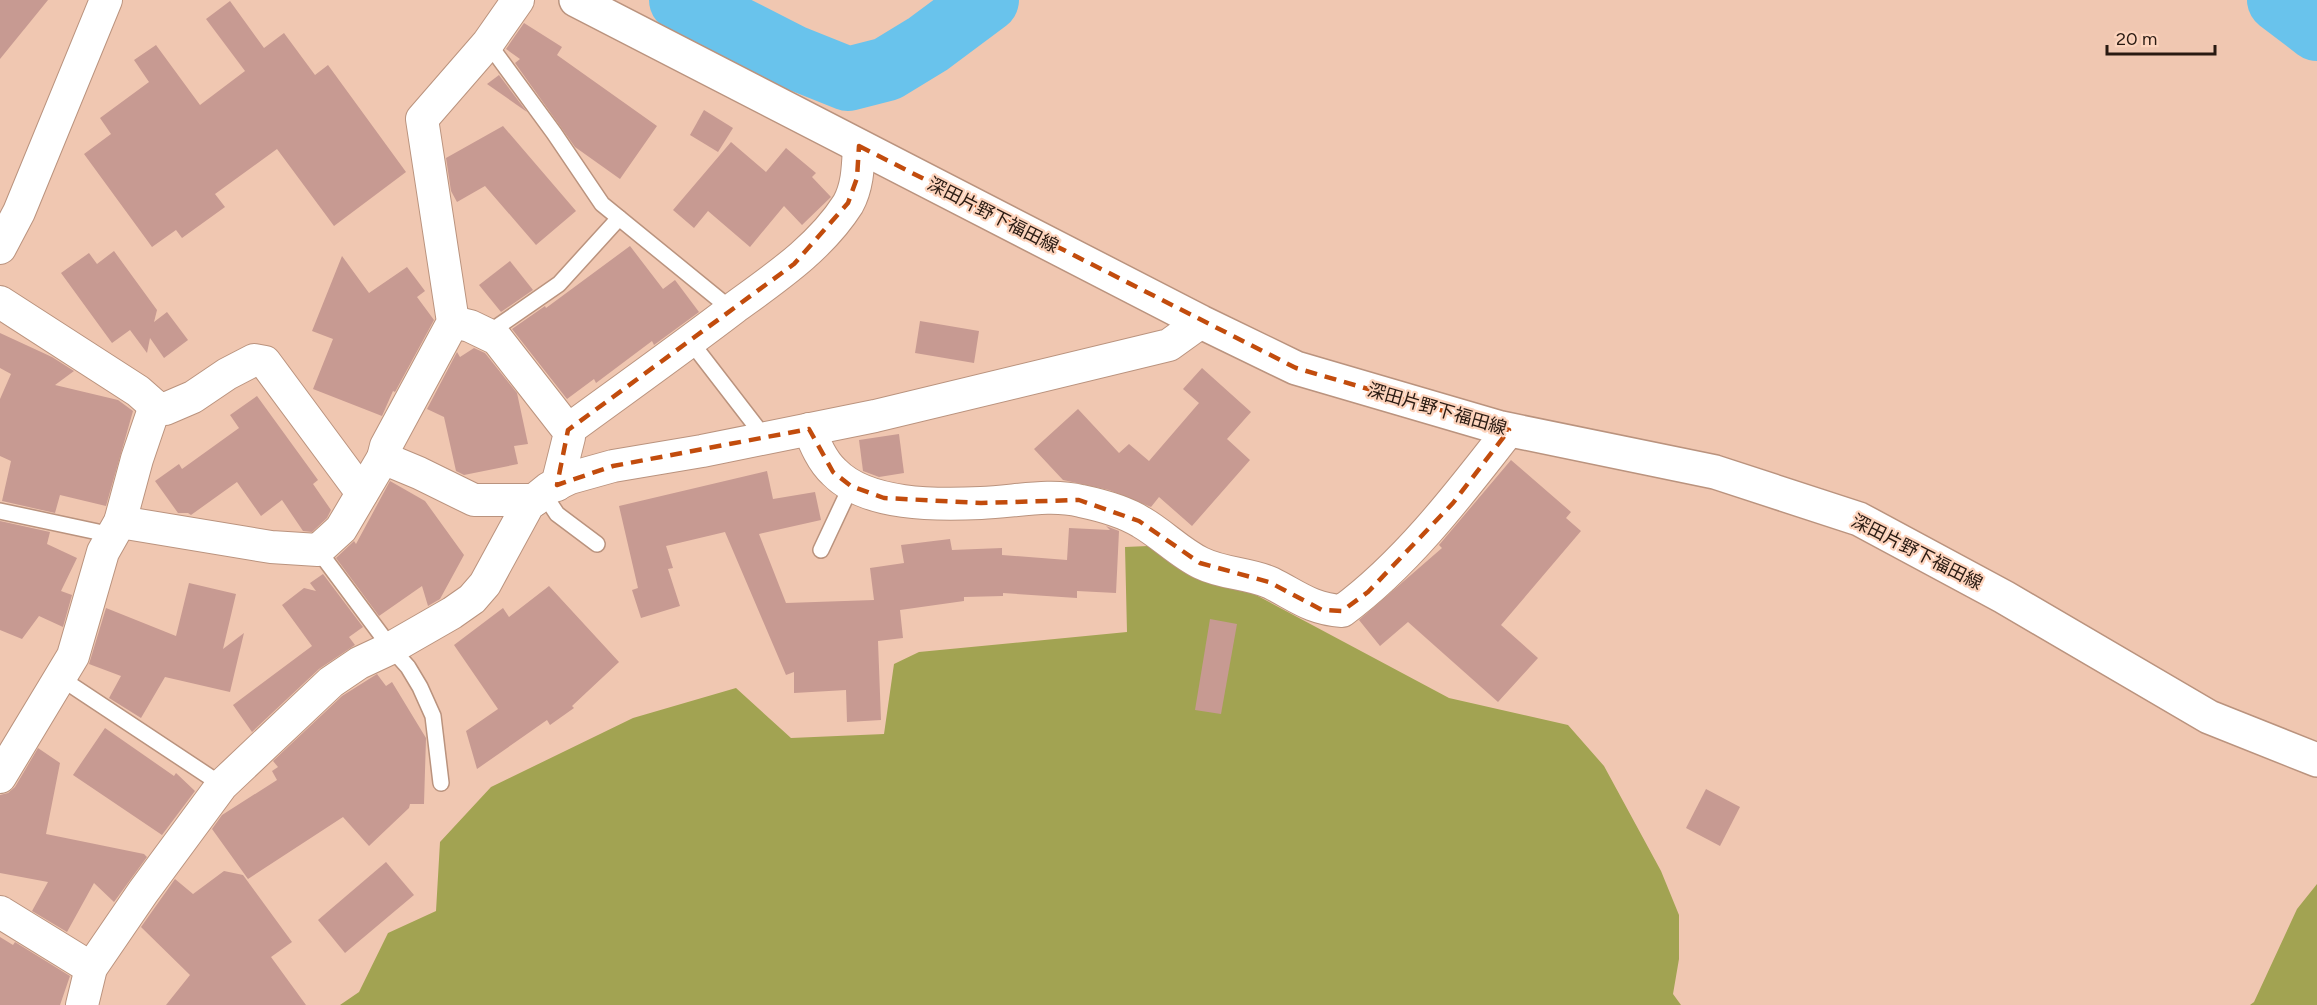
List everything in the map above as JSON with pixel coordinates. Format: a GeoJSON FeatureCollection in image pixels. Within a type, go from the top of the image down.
{"type":"FeatureCollection","features":[{"type":"Feature","properties":{"kind":"main road","name":"深田片野下福田線"},"geometry":{"type":"LineString","coordinates":[[576,0],[1201,322],[1296,368],[1509,430],[1716,472],[1859,519],[2004,597],[2209,717],[2317,760]]}},
{"type":"Feature","properties":{"kind":"street"},"geometry":{"type":"LineString","coordinates":[[0,248],[19,212],[106,0]]}},
{"type":"Feature","properties":{"kind":"street"},"geometry":{"type":"LineString","coordinates":[[116,528],[271,547],[318,550],[341,529],[383,458],[386,446],[453,322],[422,119],[488,43],[518,0]]}},
{"type":"Feature","properties":{"kind":"street"},"geometry":{"type":"LineString","coordinates":[[568,430],[691,342],[794,264],[823,234],[848,203],[857,178],[859,146]]}},
{"type":"Feature","properties":{"kind":"street"},"geometry":{"type":"LineString","coordinates":[[0,302],[138,391],[155,406],[165,409],[193,397],[227,374],[254,360],[265,362],[362,493]]}},
{"type":"Feature","properties":{"kind":"street"},"geometry":{"type":"LineString","coordinates":[[453,322],[470,326],[497,339],[568,430],[569,437],[545,493]]}},
{"type":"Feature","properties":{"kind":"street"},"geometry":{"type":"LineString","coordinates":[[82,1005],[91,968],[143,892],[222,785],[331,682],[359,663],[391,648],[452,613],[472,598],[485,584],[524,513],[545,493],[570,478],[613,466],[875,416],[1169,345],[1201,322]]}},
{"type":"Feature","properties":{"kind":"street"},"geometry":{"type":"LineString","coordinates":[[0,777],[73,656],[103,552],[116,528],[155,406]]}},
{"type":"Feature","properties":{"kind":"street"},"geometry":{"type":"LineString","coordinates":[[809,429],[816,448],[833,472],[852,486],[884,498],[926,502],[981,503],[1038,498],[1080,500],[1140,521],[1200,563],[1269,582],[1322,610],[1342,611],[1368,592],[1453,502],[1509,430]]}},
{"type":"Feature","properties":{"kind":"street"},"geometry":{"type":"LineString","coordinates":[[383,458],[419,472],[474,500],[545,493]]}},
{"type":"Feature","properties":{"kind":"street"},"geometry":{"type":"LineString","coordinates":[[0,912],[91,968]]}},
{"type":"Feature","properties":{"kind":"lane"},"geometry":{"type":"LineString","coordinates":[[488,43],[555,133],[602,204],[732,310]]}},
{"type":"Feature","properties":{"kind":"lane"},"geometry":{"type":"LineString","coordinates":[[487,334],[559,284],[619,218]]}},
{"type":"Feature","properties":{"kind":"lane"},"geometry":{"type":"LineString","coordinates":[[691,342],[765,438]]}},
{"type":"Feature","properties":{"kind":"lane"},"geometry":{"type":"LineString","coordinates":[[820,550],[852,486]]}},
{"type":"Feature","properties":{"kind":"lane"},"geometry":{"type":"LineString","coordinates":[[545,493],[557,514],[597,544]]}},
{"type":"Feature","properties":{"kind":"lane"},"geometry":{"type":"LineString","coordinates":[[0,511],[116,528]]}},
{"type":"Feature","properties":{"kind":"lane"},"geometry":{"type":"LineString","coordinates":[[318,550],[414,677],[433,716],[441,783]]}},
{"type":"Feature","properties":{"kind":"lane"},"geometry":{"type":"LineString","coordinates":[[59,677],[222,785]]}},
{"type":"Feature","properties":{"kind":"highlighted area"},"geometry":{"type":"Polygon","coordinates":[[[859,146],[1296,368],[1509,430],[1453,503],[1368,592],[1342,611],[1322,610],[1269,582],[1200,563],[1139,521],[1079,500],[981,503],[884,498],[851,486],[833,472],[809,429],[613,466],[557,485],[568,430],[794,264],[848,203],[857,178],[859,146]]]}},
{"type":"Feature","properties":{"kind":"shaded area"},"geometry":{"type":"Polygon","coordinates":[[[1148,546],[1186,571],[1226,579],[1449,698],[1568,725],[1604,766],[1661,871],[1679,915],[1679,959],[1673,994],[1681,1005],[340,1005],[359,992],[388,933],[436,911],[440,842],[491,787],[633,718],[736,688],[791,738],[884,734],[894,664],[919,652],[1127,632],[1125,547],[1148,546]]]}},
{"type":"Feature","properties":{"kind":"shaded area"},"geometry":{"type":"Polygon","coordinates":[[[2317,884],[2317,1005],[2250,1005],[2254,1002],[2297,909],[2317,884]]]}},
{"type":"Feature","properties":{"kind":"building"},"geometry":{"type":"Polygon","coordinates":[[[0,0],[48,0],[0,59],[0,0]]]}},
{"type":"Feature","properties":{"kind":"building"},"geometry":{"type":"Polygon","coordinates":[[[230,1],[264,48],[284,33],[315,75],[328,65],[406,172],[334,226],[277,149],[215,194],[225,207],[182,238],[176,230],[152,247],[84,154],[111,134],[100,118],[149,82],[134,60],[156,45],[200,105],[245,71],[206,19],[230,1]]]}},
{"type":"Feature","properties":{"kind":"building"},"geometry":{"type":"Polygon","coordinates":[[[524,23],[562,47],[557,55],[657,126],[620,179],[575,147],[515,63],[520,59],[506,49],[524,23]]]}},
{"type":"Feature","properties":{"kind":"building"},"geometry":{"type":"Polygon","coordinates":[[[499,75],[527,112],[487,84],[499,75]]]}},
{"type":"Feature","properties":{"kind":"building"},"geometry":{"type":"Polygon","coordinates":[[[704,110],[733,128],[718,152],[690,135],[704,110]]]}},
{"type":"Feature","properties":{"kind":"building"},"geometry":{"type":"Polygon","coordinates":[[[503,126],[576,211],[536,245],[485,186],[457,202],[451,191],[446,158],[503,126]]]}},
{"type":"Feature","properties":{"kind":"building"},"geometry":{"type":"Polygon","coordinates":[[[731,142],[766,172],[786,148],[816,173],[812,177],[831,197],[802,225],[784,206],[750,247],[708,211],[694,228],[673,210],[731,142]]]}},
{"type":"Feature","properties":{"kind":"building"},"geometry":{"type":"Polygon","coordinates":[[[630,246],[663,289],[675,280],[699,312],[654,345],[652,341],[596,383],[594,379],[567,399],[512,329],[545,306],[546,308],[630,246]]]}},
{"type":"Feature","properties":{"kind":"building"},"geometry":{"type":"Polygon","coordinates":[[[114,251],[157,310],[154,322],[167,312],[188,340],[164,358],[150,338],[147,353],[130,330],[112,343],[61,273],[89,253],[97,264],[114,251]]]}},
{"type":"Feature","properties":{"kind":"building"},"geometry":{"type":"Polygon","coordinates":[[[342,256],[369,293],[407,267],[425,291],[417,297],[434,320],[395,392],[393,391],[382,416],[313,389],[333,339],[312,331],[342,256]]]}},
{"type":"Feature","properties":{"kind":"building"},"geometry":{"type":"Polygon","coordinates":[[[510,261],[533,290],[501,312],[479,285],[510,261]]]}},
{"type":"Feature","properties":{"kind":"building"},"geometry":{"type":"Polygon","coordinates":[[[920,321],[979,331],[974,363],[915,353],[920,321]]]}},
{"type":"Feature","properties":{"kind":"building"},"geometry":{"type":"Polygon","coordinates":[[[0,333],[52,357],[74,371],[55,385],[118,400],[133,411],[106,506],[60,495],[55,513],[2,501],[11,461],[0,456],[0,399],[11,374],[0,368],[0,333]]]}},
{"type":"Feature","properties":{"kind":"building"},"geometry":{"type":"Polygon","coordinates":[[[474,348],[485,353],[517,393],[528,444],[514,446],[518,464],[464,475],[456,471],[444,417],[427,409],[457,352],[460,357],[474,348]]]}},
{"type":"Feature","properties":{"kind":"building"},"geometry":{"type":"Polygon","coordinates":[[[1202,368],[1251,412],[1227,439],[1250,460],[1192,526],[1159,497],[1151,507],[1109,490],[1063,480],[1034,449],[1078,409],[1119,453],[1129,444],[1149,461],[1199,403],[1183,389],[1202,368]]]}},
{"type":"Feature","properties":{"kind":"building"},"geometry":{"type":"Polygon","coordinates":[[[257,396],[318,480],[313,484],[331,510],[327,518],[312,532],[303,531],[282,500],[261,516],[237,482],[191,515],[178,513],[155,481],[179,464],[182,469],[239,428],[230,415],[257,396]]]}},
{"type":"Feature","properties":{"kind":"building"},"geometry":{"type":"Polygon","coordinates":[[[899,434],[904,473],[879,477],[863,471],[859,440],[899,434]]]}},
{"type":"Feature","properties":{"kind":"building"},"geometry":{"type":"Polygon","coordinates":[[[1511,460],[1571,512],[1566,518],[1581,531],[1501,625],[1538,658],[1498,702],[1408,622],[1380,646],[1359,620],[1442,548],[1439,545],[1511,460]]]}},
{"type":"Feature","properties":{"kind":"building"},"geometry":{"type":"Polygon","coordinates":[[[767,471],[773,499],[815,492],[821,520],[759,534],[786,603],[874,600],[870,568],[904,563],[901,545],[950,539],[952,550],[1002,548],[1002,555],[1067,560],[1069,528],[1110,530],[1106,526],[1119,531],[1116,593],[1077,591],[1077,598],[1003,593],[1003,596],[964,597],[964,601],[900,610],[903,638],[878,641],[881,720],[847,722],[846,690],[794,693],[794,672],[786,675],[725,532],[666,546],[673,568],[668,569],[680,606],[641,618],[632,590],[638,588],[619,506],[767,471]]]}},
{"type":"Feature","properties":{"kind":"building"},"geometry":{"type":"Polygon","coordinates":[[[390,481],[425,501],[464,555],[440,599],[428,606],[422,586],[379,616],[336,558],[354,541],[356,544],[390,481]]]}},
{"type":"Feature","properties":{"kind":"building"},"geometry":{"type":"Polygon","coordinates":[[[0,521],[50,532],[47,544],[77,558],[61,591],[72,595],[63,627],[39,616],[22,639],[0,630],[0,521]]]}},
{"type":"Feature","properties":{"kind":"building"},"geometry":{"type":"Polygon","coordinates":[[[323,574],[363,627],[349,637],[355,645],[319,669],[252,732],[233,705],[312,646],[282,605],[304,588],[316,591],[310,583],[323,574]]]}},
{"type":"Feature","properties":{"kind":"building"},"geometry":{"type":"Polygon","coordinates":[[[189,583],[236,594],[223,649],[244,633],[230,692],[165,677],[141,718],[109,698],[121,676],[89,664],[106,608],[176,636],[189,583]]]}},
{"type":"Feature","properties":{"kind":"building"},"geometry":{"type":"Polygon","coordinates":[[[549,586],[619,662],[572,706],[574,708],[550,725],[547,720],[477,769],[466,731],[498,709],[454,645],[503,608],[509,617],[549,586]]]}},
{"type":"Feature","properties":{"kind":"building"},"geometry":{"type":"Polygon","coordinates":[[[1210,619],[1237,624],[1221,714],[1195,710],[1210,619]]]}},
{"type":"Feature","properties":{"kind":"building"},"geometry":{"type":"Polygon","coordinates":[[[377,674],[386,686],[392,682],[426,738],[424,804],[410,804],[409,808],[369,846],[343,817],[248,879],[212,829],[222,815],[277,780],[272,771],[278,767],[273,761],[342,696],[377,674]]]}},
{"type":"Feature","properties":{"kind":"building"},"geometry":{"type":"Polygon","coordinates":[[[105,728],[174,776],[176,773],[195,791],[162,835],[73,775],[105,728]]]}},
{"type":"Feature","properties":{"kind":"building"},"geometry":{"type":"Polygon","coordinates":[[[38,748],[60,763],[46,834],[144,854],[147,857],[114,902],[94,883],[67,932],[32,911],[48,882],[0,873],[0,795],[8,793],[15,787],[38,748]]]}},
{"type":"Feature","properties":{"kind":"building"},"geometry":{"type":"Polygon","coordinates":[[[1706,789],[1740,807],[1720,846],[1686,828],[1706,789]]]}},
{"type":"Feature","properties":{"kind":"building"},"geometry":{"type":"Polygon","coordinates":[[[386,862],[414,895],[345,953],[318,920],[386,862]]]}},
{"type":"Feature","properties":{"kind":"building"},"geometry":{"type":"Polygon","coordinates":[[[224,871],[243,875],[292,942],[271,957],[306,1005],[166,1005],[190,975],[141,927],[175,879],[193,894],[224,871]]]}},
{"type":"Feature","properties":{"kind":"building"},"geometry":{"type":"Polygon","coordinates":[[[0,937],[13,945],[15,942],[70,976],[60,1005],[0,1005],[0,937]]]}},
{"type":"Feature","properties":{"kind":"waterway"},"geometry":{"type":"LineString","coordinates":[[681,0],[793,57],[848,79],[887,69],[928,44],[987,0]]}},
{"type":"Feature","properties":{"kind":"waterway"},"geometry":{"type":"LineString","coordinates":[[2279,0],[2317,29]]}}]}
